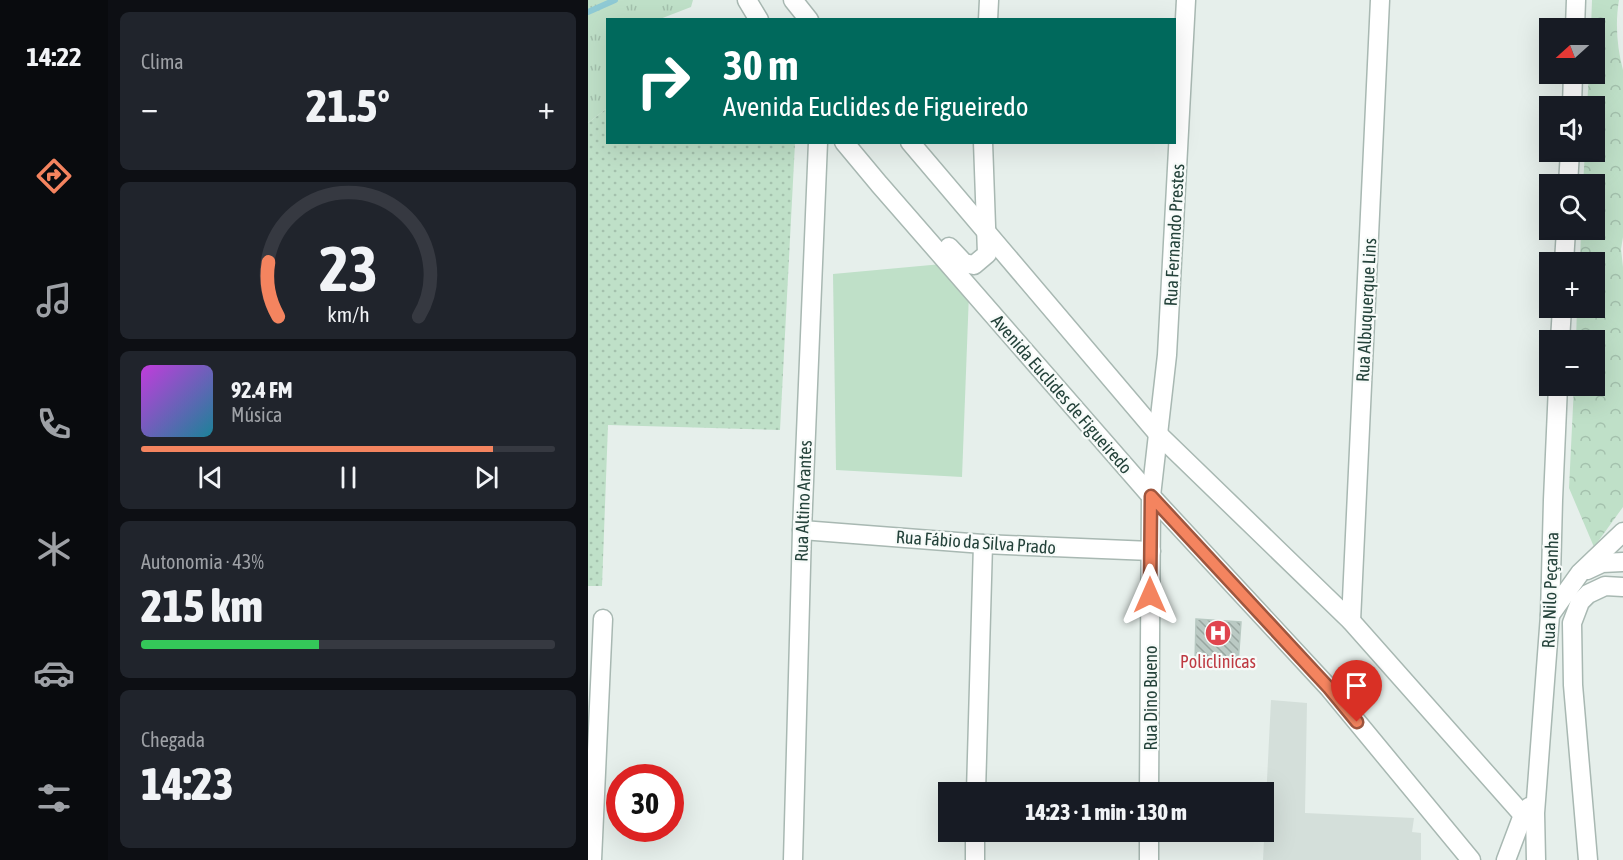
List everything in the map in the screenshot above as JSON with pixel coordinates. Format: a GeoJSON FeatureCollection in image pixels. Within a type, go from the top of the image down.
{"type":"FeatureCollection","features":[{"type":"Feature","properties":{"kind":"street"},"geometry":{"type":"LineString","coordinates":[[747,0],[758,18]]}},
{"type":"Feature","properties":{"kind":"street"},"geometry":{"type":"LineString","coordinates":[[794,0],[808,18]]}},
{"type":"Feature","properties":{"kind":"street"},"geometry":{"type":"LineString","coordinates":[[809,18],[811,0]]}},
{"type":"Feature","properties":{"kind":"street"},"geometry":{"type":"LineString","coordinates":[[988,18],[989,0]]}},
{"type":"Feature","properties":{"kind":"street","name":"Rua Fernando Prestes"},"geometry":{"type":"LineString","coordinates":[[1151,496],[1167,355],[1186,0]]}},
{"type":"Feature","properties":{"kind":"street","name":"Rua Albuquerque Lins"},"geometry":{"type":"LineString","coordinates":[[1351,621],[1380,0]]}},
{"type":"Feature","properties":{"kind":"street"},"geometry":{"type":"LineString","coordinates":[[1575,18],[1576,0]]}},
{"type":"Feature","properties":{"kind":"street","name":"Rua Altino Arantes"},"geometry":{"type":"LineString","coordinates":[[793,860],[802,530],[818,144]]}},
{"type":"Feature","properties":{"kind":"street","name":"Avenida Euclides de Figueiredo"},"geometry":{"type":"LineString","coordinates":[[846,144],[1151,496],[1329,688],[1471,860]]}},
{"type":"Feature","properties":{"kind":"street"},"geometry":{"type":"LineString","coordinates":[[912,144],[1158,434],[1351,621],[1523,815]]}},
{"type":"Feature","properties":{"kind":"street"},"geometry":{"type":"LineString","coordinates":[[879,184],[908,205],[964,263],[974,265],[987,254],[983,144]]}},
{"type":"Feature","properties":{"kind":"street","name":"Rua Nilo Peçanha"},"geometry":{"type":"LineString","coordinates":[[1536,860],[1535,813],[1550,615],[1558,396]]}},
{"type":"Feature","properties":{"kind":"street","name":"Rua Dino Bueno"},"geometry":{"type":"LineString","coordinates":[[1149,782],[1151,496]]}},
{"type":"Feature","properties":{"kind":"street","name":"Rua Fábio da Silva Prado"},"geometry":{"type":"LineString","coordinates":[[802,530],[983,544],[1151,551]]}},
{"type":"Feature","properties":{"kind":"street"},"geometry":{"type":"LineString","coordinates":[[1550,615],[1580,573],[1623,532]]}},
{"type":"Feature","properties":{"kind":"street"},"geometry":{"type":"LineString","coordinates":[[976,782],[983,544]]}},
{"type":"Feature","properties":{"kind":"street"},"geometry":{"type":"LineString","coordinates":[[1580,573],[1602,563],[1623,562]]}},
{"type":"Feature","properties":{"kind":"street"},"geometry":{"type":"LineString","coordinates":[[1588,860],[1573,685],[1572,623],[1580,602],[1588,594],[1605,586],[1623,587]]}},
{"type":"Feature","properties":{"kind":"street"},"geometry":{"type":"LineString","coordinates":[[592,860],[593,713],[603,619]]}},
{"type":"Feature","properties":{"kind":"street","name":"Rua Nilo Peçanha"},"geometry":{"type":"LineString","coordinates":[[1506,860],[1523,815],[1537,794]]}},
{"type":"Feature","properties":{"kind":"street"},"geometry":{"type":"LineString","coordinates":[[975,842],[975,860]]}},
{"type":"Feature","properties":{"kind":"street"},"geometry":{"type":"LineString","coordinates":[[1149,842],[1149,860]]}},
{"type":"Feature","properties":{"kind":"shaded area"},"geometry":{"type":"Polygon","coordinates":[[[1271,700],[1307,703],[1305,813],[1414,818],[1412,832],[1421,833],[1421,860],[1263,860],[1264,842],[1274,842],[1274,782],[1267,782],[1271,700]]]}},
{"type":"Feature","properties":{"kind":"green space"},"geometry":{"type":"Polygon","coordinates":[[[588,0],[693,0],[691,7],[663,18],[606,18],[606,109],[588,123],[588,0]]]}},
{"type":"Feature","properties":{"kind":"green space"},"geometry":{"type":"Polygon","coordinates":[[[1592,0],[1619,0],[1617,35],[1623,70],[1623,237],[1621,249],[1623,267],[1623,507],[1594,547],[1569,488],[1574,396],[1605,396],[1605,330],[1576,330],[1577,318],[1605,318],[1605,252],[1580,252],[1581,240],[1605,240],[1605,174],[1584,174],[1584,162],[1605,162],[1605,96],[1588,96],[1588,84],[1605,84],[1605,18],[1591,18],[1592,0]]]}},
{"type":"Feature","properties":{"kind":"green space"},"geometry":{"type":"Polygon","coordinates":[[[606,109],[606,144],[795,144],[780,430],[608,425],[602,586],[588,586],[588,123],[606,109]]]}},
{"type":"Feature","properties":{"kind":"green space"},"geometry":{"type":"Polygon","coordinates":[[[942,264],[969,293],[962,477],[836,470],[833,274],[942,264]]]}},
{"type":"Feature","properties":{"kind":"building","name":"Policlinicas"},"geometry":{"type":"Polygon","coordinates":[[[1196,619],[1241,622],[1238,664],[1195,663],[1196,619]]]}},
{"type":"Feature","properties":{"kind":"waterway"},"geometry":{"type":"LineString","coordinates":[[588,12],[615,0]]}},
{"type":"Feature","properties":{"kind":"place","name":"Policlinicas"},"geometry":{"type":"Point","coordinates":[1218,633]}},
{"type":"Feature","properties":{"kind":"route"},"geometry":{"type":"LineString","coordinates":[[1150,595],[1151,496],[1329,688],[1357,722]]}}]}
